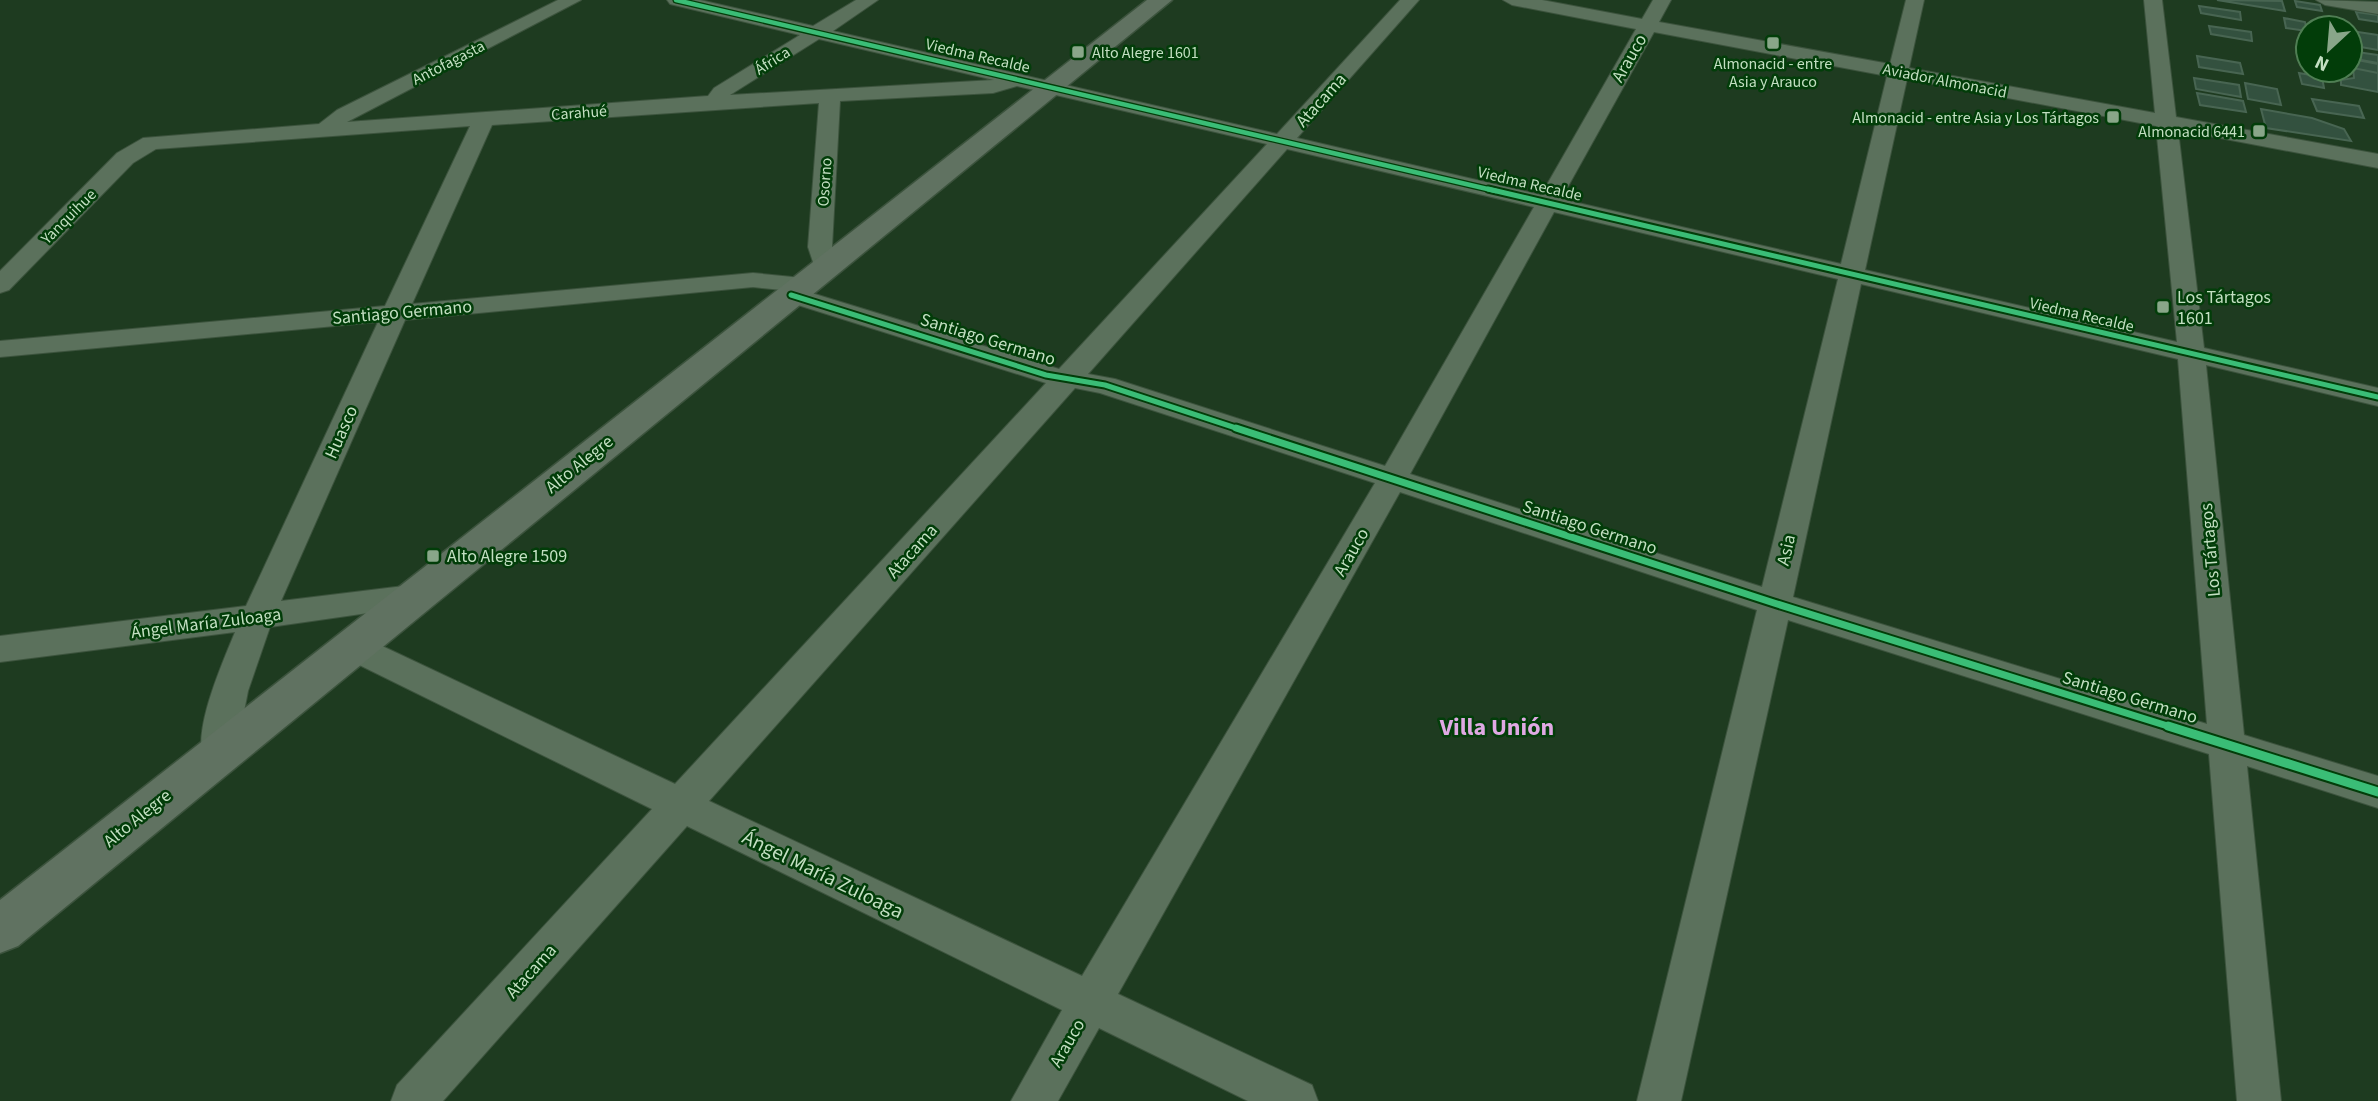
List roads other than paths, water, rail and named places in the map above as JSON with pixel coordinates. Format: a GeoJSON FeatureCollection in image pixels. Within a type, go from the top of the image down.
{"type":"FeatureCollection","features":[{"type":"Feature","properties":{"kind":"main road","name":"Alto Alegre"},"geometry":{"type":"LineString","coordinates":[[0,930],[807,281],[1037,83],[1161,0]]}},
{"type":"Feature","properties":{"kind":"street","name":"Antofagasta"},"geometry":{"type":"LineString","coordinates":[[327,128],[344,114],[572,0]]}},
{"type":"Feature","properties":{"kind":"street","name":"Viedma Recalde"},"geometry":{"type":"LineString","coordinates":[[676,0],[2378,397]]}},
{"type":"Feature","properties":{"kind":"street","name":"África"},"geometry":{"type":"LineString","coordinates":[[715,102],[721,92],[869,0]]}},
{"type":"Feature","properties":{"kind":"street","name":"Atacama"},"geometry":{"type":"LineString","coordinates":[[413,1101],[1410,0]]}},
{"type":"Feature","properties":{"kind":"street","name":"Aviador Almonacid"},"geometry":{"type":"LineString","coordinates":[[1512,0],[1655,12],[1898,71],[2378,161]]}},
{"type":"Feature","properties":{"kind":"street","name":"Asia"},"geometry":{"type":"LineString","coordinates":[[1660,1101],[1773,603],[1915,0]]}},
{"type":"Feature","properties":{"kind":"street","name":"Los Tártagos"},"geometry":{"type":"LineString","coordinates":[[2153,0],[2191,354],[2259,1101]]}},
{"type":"Feature","properties":{"kind":"street"},"geometry":{"type":"LineString","coordinates":[[2325,0],[2378,8]]}},
{"type":"Feature","properties":{"kind":"street","name":"Arauco"},"geometry":{"type":"LineString","coordinates":[[1033,1101],[1392,480],[1655,12]]}},
{"type":"Feature","properties":{"kind":"street","name":"Carahué"},"geometry":{"type":"LineString","coordinates":[[137,148],[171,140],[327,128],[1037,83]]}},
{"type":"Feature","properties":{"kind":"street","name":"Osorno"},"geometry":{"type":"LineString","coordinates":[[807,281],[820,247],[830,97]]}},
{"type":"Feature","properties":{"kind":"street","name":"Huasco"},"geometry":{"type":"LineString","coordinates":[[218,753],[222,714],[259,617],[393,313],[484,119]]}},
{"type":"Feature","properties":{"kind":"street","name":"Yanquihue"},"geometry":{"type":"LineString","coordinates":[[0,285],[137,148]]}},
{"type":"Feature","properties":{"kind":"street","name":"Santiago Germano"},"geometry":{"type":"LineString","coordinates":[[0,349],[753,280],[807,281],[1046,375],[1105,385],[1773,603],[2378,792]]}},
{"type":"Feature","properties":{"kind":"street","name":"Ángel María Zuloaga"},"geometry":{"type":"LineString","coordinates":[[0,649],[412,597]]}},
{"type":"Feature","properties":{"kind":"street","name":"Ángel María Zuloaga"},"geometry":{"type":"LineString","coordinates":[[351,646],[1296,1101]]}},
{"type":"Feature","properties":{"kind":"place","name":"Almonacid - entre Asia y Arauco"},"geometry":{"type":"Point","coordinates":[1773,43]}},
{"type":"Feature","properties":{"kind":"place","name":"Alto Alegre 1601"},"geometry":{"type":"Point","coordinates":[1078,52]}},
{"type":"Feature","properties":{"kind":"place","name":"Almonacid - entre Asia y Los Tártagos"},"geometry":{"type":"Point","coordinates":[2113,117]}},
{"type":"Feature","properties":{"kind":"place","name":"Almonacid 6441"},"geometry":{"type":"Point","coordinates":[2259,131]}},
{"type":"Feature","properties":{"kind":"place","name":"Los Tártagos 1601"},"geometry":{"type":"Point","coordinates":[2163,307]}},
{"type":"Feature","properties":{"kind":"place","name":"Alto Alegre 1509"},"geometry":{"type":"Point","coordinates":[433,556]}},
{"type":"Feature","properties":{"kind":"district","name":"Villa Unión"},"geometry":{"type":"Point","coordinates":[1497,727]}}]}
